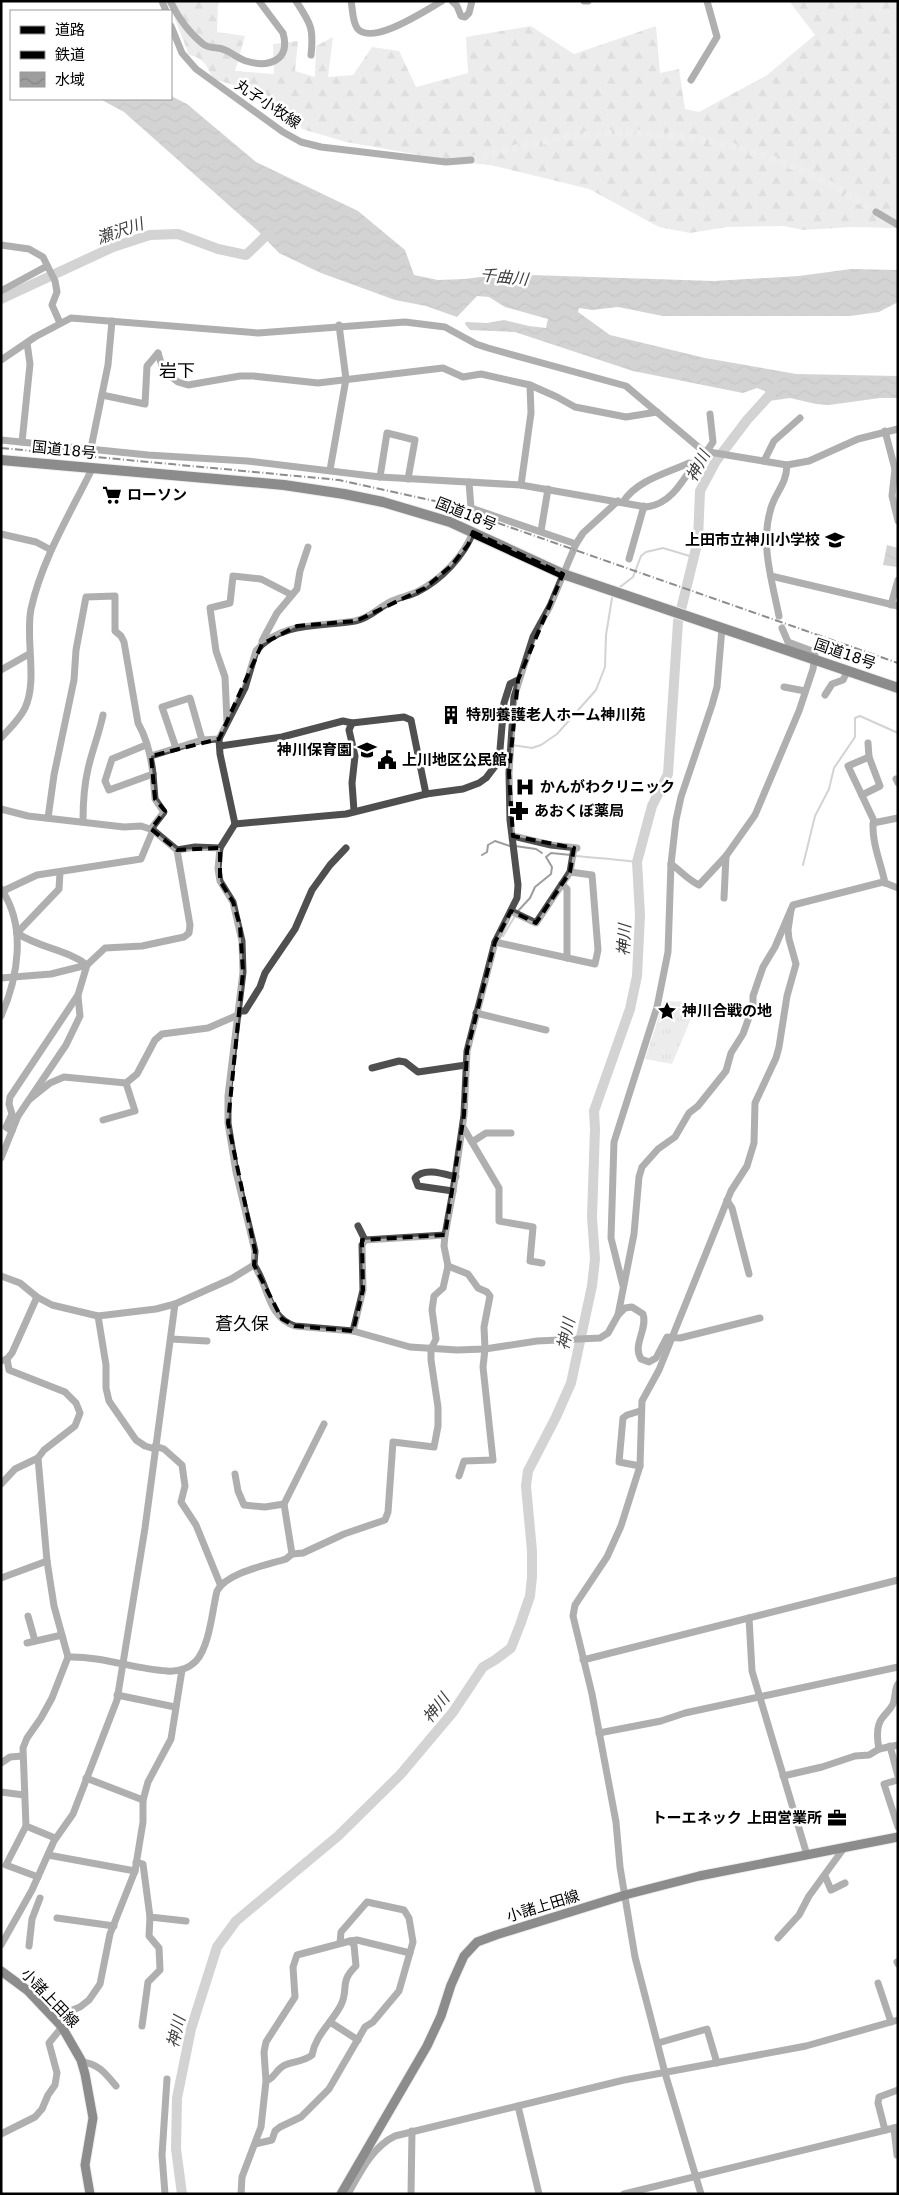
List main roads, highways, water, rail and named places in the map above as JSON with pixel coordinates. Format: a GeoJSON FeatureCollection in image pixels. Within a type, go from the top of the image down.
{"type":"FeatureCollection","features":[{"type":"Feature","properties":{"kind":"highway","name":"国道18号"},"geometry":{"type":"LineString","coordinates":[[1,460],[220,478],[344,494],[407,508],[473,532],[563,574],[898,688]]}},
{"type":"Feature","properties":{"kind":"main road","name":"小諸上田線"},"geometry":{"type":"LineString","coordinates":[[341,2194],[427,2046],[441,2016],[458,1967],[471,1948],[491,1936],[624,1895],[699,1876],[898,1837]]}},
{"type":"Feature","properties":{"kind":"main road","name":"小諸上田線"},"geometry":{"type":"LineString","coordinates":[[1,1971],[15,1979],[62,2028],[82,2062],[86,2074],[93,2118],[85,2165],[90,2194]]}},
{"type":"Feature","properties":{"kind":"water","name":"千曲川"},"geometry":{"type":"Polygon","coordinates":[[[172,96],[187,104],[256,162],[358,211],[405,250],[414,275],[438,280],[504,274],[714,281],[799,276],[851,269],[898,270],[898,302],[879,312],[850,316],[663,316],[618,307],[592,310],[579,308],[578,312],[610,335],[705,358],[796,374],[898,376],[898,398],[880,398],[829,405],[790,398],[769,401],[765,391],[757,388],[743,393],[633,371],[515,332],[470,330],[465,324],[466,322],[487,323],[504,320],[546,328],[548,319],[505,307],[489,297],[477,296],[457,317],[426,306],[395,300],[321,273],[279,253],[258,231],[124,112],[102,100],[172,100],[172,96]]]}},
{"type":"Feature","properties":{"kind":"water"},"geometry":{"type":"Polygon","coordinates":[[[887,545],[898,548],[897,567],[883,565],[887,545]]]}},
{"type":"Feature","properties":{"kind":"waterway","name":"瀬沢川"},"geometry":{"type":"LineString","coordinates":[[1,299],[113,247],[150,235],[178,234],[218,249],[246,255],[273,229]]}},
{"type":"Feature","properties":{"kind":"waterway","name":"神川"},"geometry":{"type":"LineString","coordinates":[[182,2194],[176,2149],[177,2098],[191,2029],[217,1947],[236,1921],[338,1836],[400,1775],[453,1712],[483,1667],[511,1648],[530,1596],[532,1551],[526,1486],[528,1471],[571,1383],[592,1286],[595,1259],[592,1217],[594,1111],[630,1009],[637,976],[640,915],[637,862],[652,806],[668,774],[678,622],[698,540],[700,491],[716,461],[747,420],[777,387]]}},
{"type":"Feature","properties":{"kind":"waterway"},"geometry":{"type":"LineString","coordinates":[[620,587],[633,577],[641,556],[646,552],[663,548],[693,557]]}},
{"type":"Feature","properties":{"kind":"waterway"},"geometry":{"type":"LineString","coordinates":[[512,745],[532,748],[541,745],[557,734],[596,690],[605,667],[606,635],[612,598]]}},
{"type":"Feature","properties":{"kind":"waterway"},"geometry":{"type":"LineString","coordinates":[[803,865],[815,816],[829,789],[834,768],[855,737],[855,718],[860,716],[898,733]]}},
{"type":"Feature","properties":{"kind":"waterway"},"geometry":{"type":"LineString","coordinates":[[482,855],[487,852],[488,845],[495,841],[510,846]]}},
{"type":"Feature","properties":{"kind":"waterway"},"geometry":{"type":"LineString","coordinates":[[515,846],[536,849],[542,853]]}},
{"type":"Feature","properties":{"kind":"waterway"},"geometry":{"type":"LineString","coordinates":[[517,912],[530,898],[535,887],[551,874],[552,867],[546,857],[551,853],[571,855]]}},
{"type":"Feature","properties":{"kind":"waterway"},"geometry":{"type":"LineString","coordinates":[[576,856],[637,862]]}},
{"type":"Feature","properties":{"kind":"waterway"},"geometry":{"type":"LineString","coordinates":[[503,936],[515,916]]}},
{"type":"Feature","properties":{"kind":"tunnel"},"geometry":{"type":"LineString","coordinates":[[471,160],[535,143],[574,136],[614,133],[654,134],[693,138],[732,146],[770,158],[807,173],[842,191],[876,212]]}},
{"type":"Feature","properties":{"kind":"railway"},"geometry":{"type":"LineString","coordinates":[[1,448],[339,480],[435,501],[898,663]]}},
{"type":"Feature","properties":{"kind":"place","name":"ローソン"},"geometry":{"type":"Point","coordinates":[112,495]}},
{"type":"Feature","properties":{"kind":"place","name":"上田市立神川小学校"},"geometry":{"type":"Point","coordinates":[835,540]}},
{"type":"Feature","properties":{"kind":"place","name":"特別養護老人ホーム神川苑"},"geometry":{"type":"Point","coordinates":[451,715]}},
{"type":"Feature","properties":{"kind":"place","name":"神川保育園"},"geometry":{"type":"Point","coordinates":[367,750]}},
{"type":"Feature","properties":{"kind":"place","name":"上川地区公民館"},"geometry":{"type":"Point","coordinates":[387,760]}},
{"type":"Feature","properties":{"kind":"place","name":"かんがわクリニック"},"geometry":{"type":"Point","coordinates":[525,787]}},
{"type":"Feature","properties":{"kind":"place","name":"あおくぼ薬局"},"geometry":{"type":"Point","coordinates":[519,811]}},
{"type":"Feature","properties":{"kind":"place","name":"神川合戦の地"},"geometry":{"type":"Point","coordinates":[667,1011]}},
{"type":"Feature","properties":{"kind":"place","name":"トーエネック 上田営業所"},"geometry":{"type":"Point","coordinates":[837,1818]}},
{"type":"Feature","properties":{"kind":"district","name":"岩下"},"geometry":{"type":"Point","coordinates":[177,370]}},
{"type":"Feature","properties":{"kind":"district","name":"蒼久保"},"geometry":{"type":"Point","coordinates":[242,1323]}}]}
